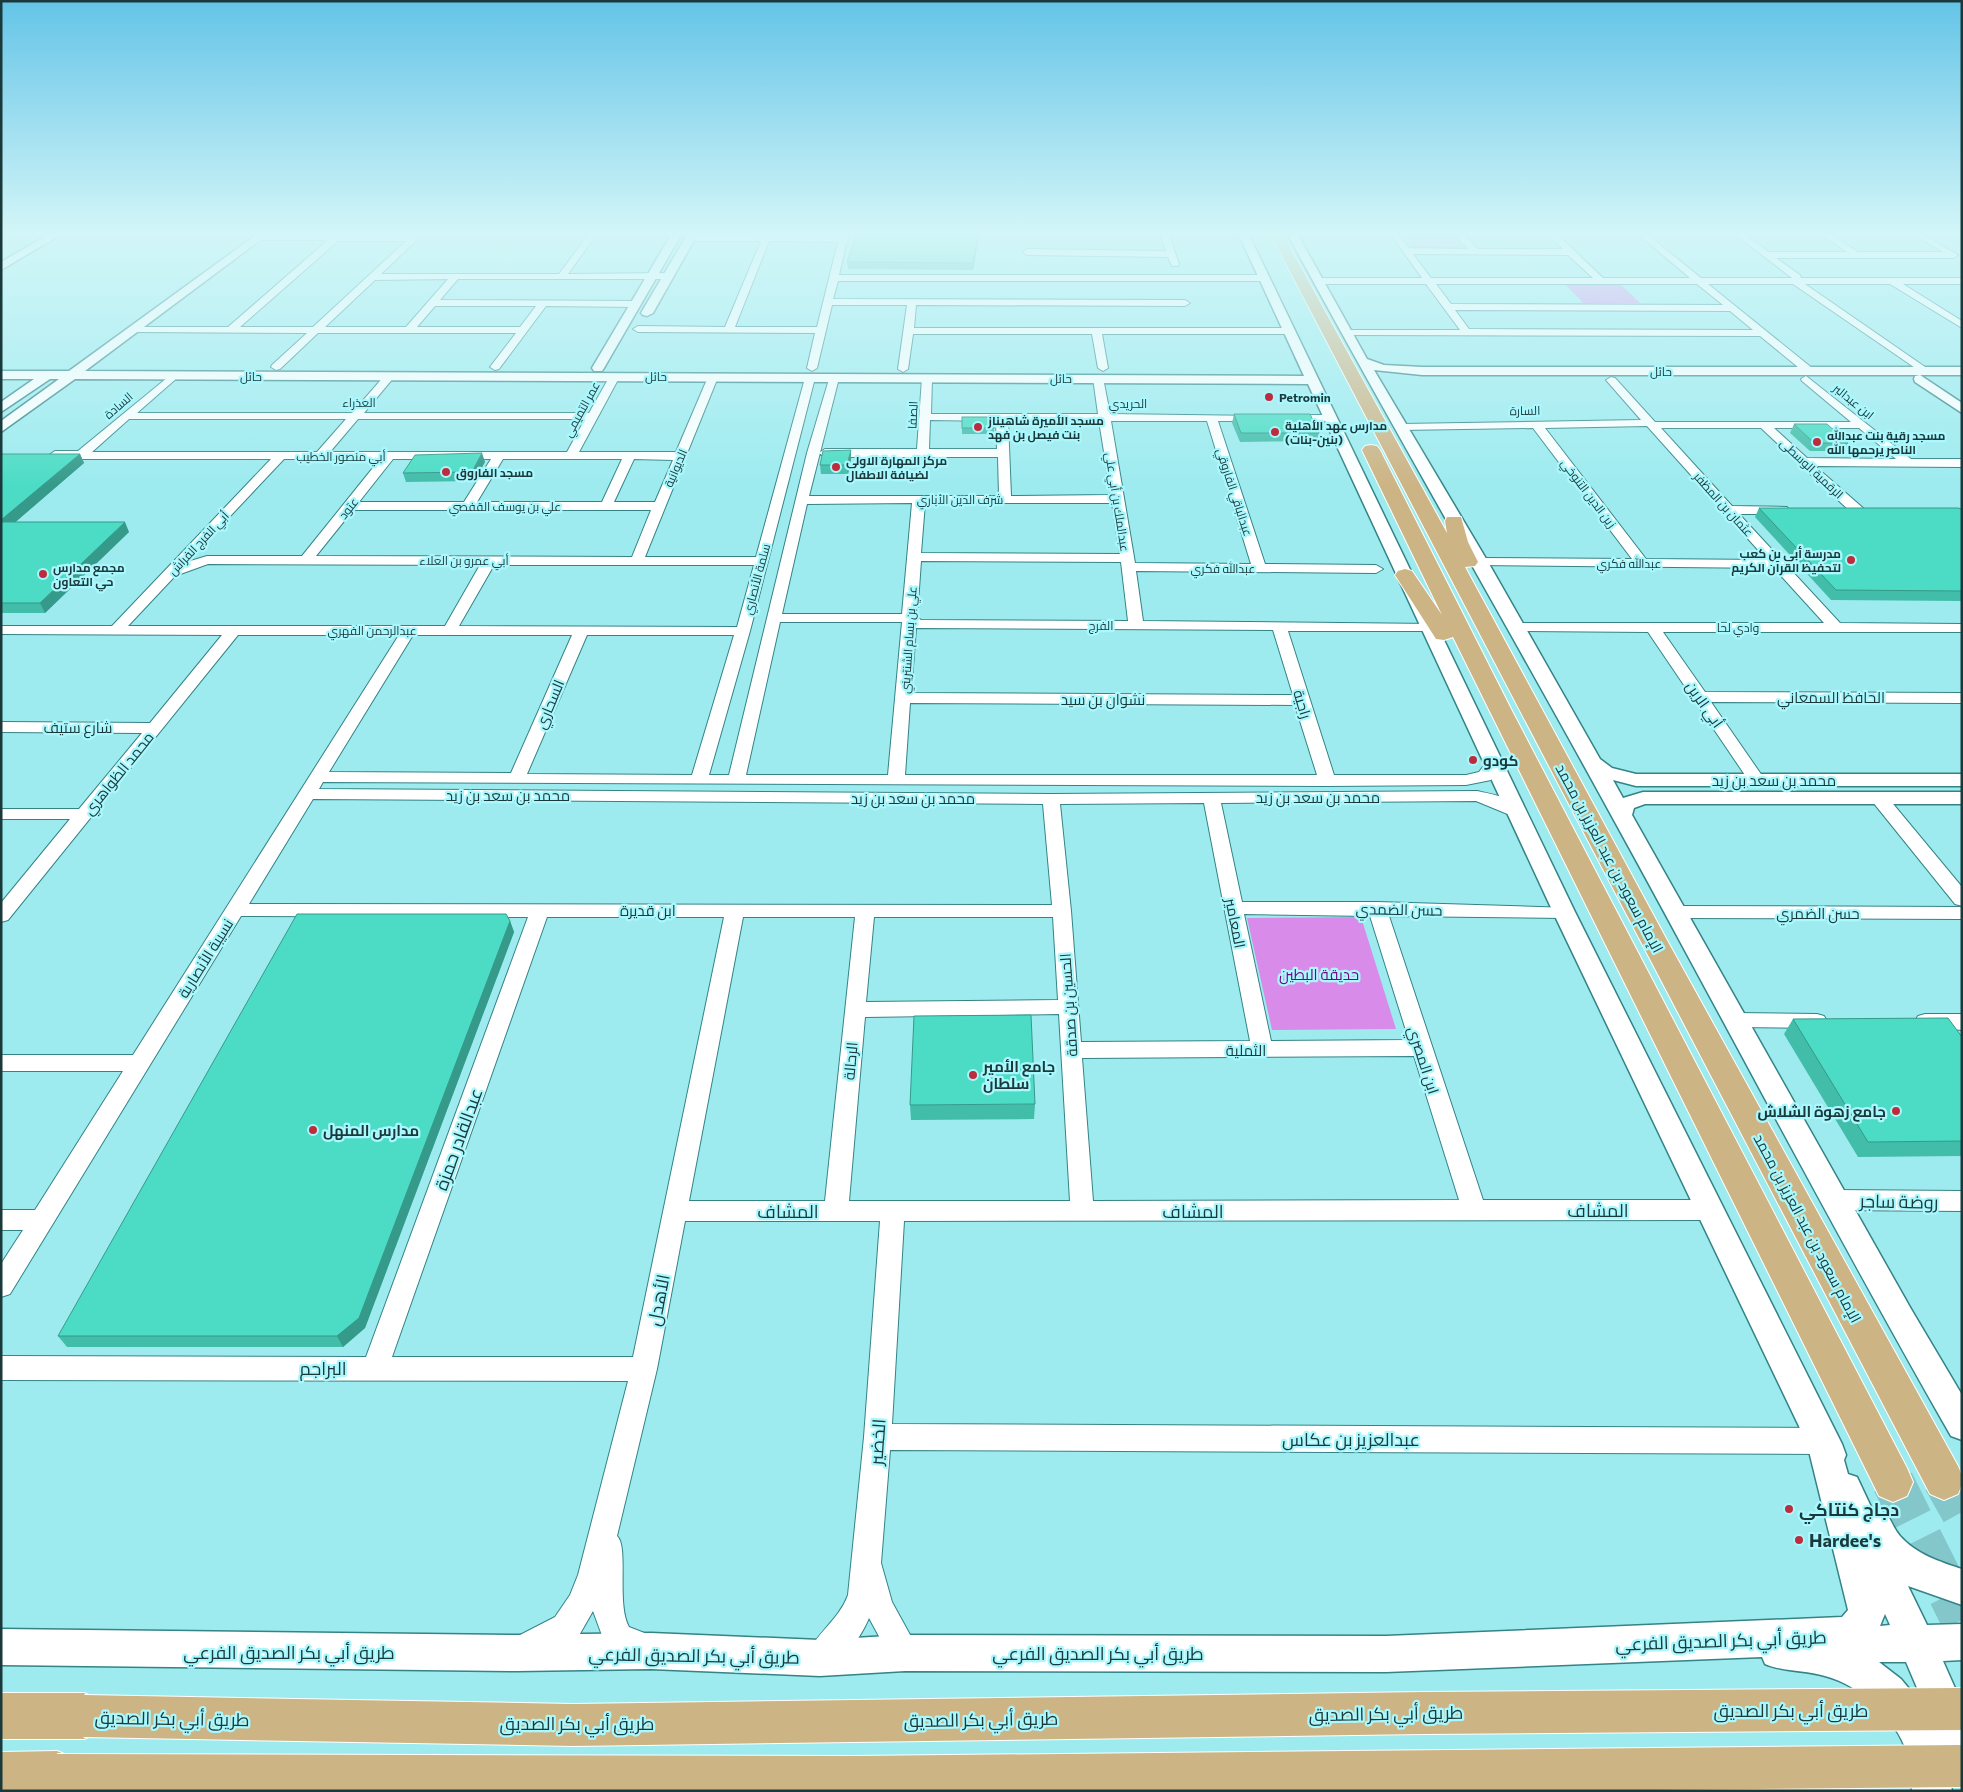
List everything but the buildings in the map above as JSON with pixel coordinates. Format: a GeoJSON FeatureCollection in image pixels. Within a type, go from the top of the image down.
{"type":"FeatureCollection","features":[{"type":"Feature","properties":{"kind":"main road","name":"الإمام سعود بن عبد العزيز بن محمد"},"geometry":{"type":"LineString","coordinates":[[1304,319],[1499,709],[1893,1482]]}},
{"type":"Feature","properties":{"kind":"main road","name":"الإمام سعود بن عبد العزيز بن محمد"},"geometry":{"type":"LineString","coordinates":[[1322,319],[1654,942],[1944,1480]]}},
{"type":"Feature","properties":{"kind":"main road"},"geometry":{"type":"LineString","coordinates":[[1454,521],[1458,542],[1491,610],[1502,654]]}},
{"type":"Feature","properties":{"kind":"main road"},"geometry":{"type":"LineString","coordinates":[[1405,575],[1428,607],[1464,666],[1499,709]]}},
{"type":"Feature","properties":{"kind":"main road","name":"طريق أبي بكر الصديق"},"geometry":{"type":"LineString","coordinates":[[1,1716],[573,1725],[1434,1713],[1962,1709]]}},
{"type":"Feature","properties":{"kind":"main road"},"geometry":{"type":"LineString","coordinates":[[1,1780],[40,1783],[1962,1766]]}},
{"type":"Feature","properties":{"kind":"main road"},"geometry":{"type":"LineString","coordinates":[[1,1776],[40,1783]]}},
{"type":"Feature","properties":{"kind":"street"},"geometry":{"type":"LineString","coordinates":[[1,428],[68,370],[86,366],[138,319]]}},
{"type":"Feature","properties":{"kind":"street"},"geometry":{"type":"LineString","coordinates":[[130,325],[139,319]]}},
{"type":"Feature","properties":{"kind":"street"},"geometry":{"type":"LineString","coordinates":[[232,329],[244,319]]}},
{"type":"Feature","properties":{"kind":"street"},"geometry":{"type":"LineString","coordinates":[[276,367],[328,319]]}},
{"type":"Feature","properties":{"kind":"street"},"geometry":{"type":"LineString","coordinates":[[408,331],[419,319]]}},
{"type":"Feature","properties":{"kind":"street"},"geometry":{"type":"LineString","coordinates":[[495,367],[532,319]]}},
{"type":"Feature","properties":{"kind":"street","name":"عمر التميمي"},"geometry":{"type":"LineString","coordinates":[[598,368],[627,319]]}},
{"type":"Feature","properties":{"kind":"street"},"geometry":{"type":"LineString","coordinates":[[636,333],[644,319]]}},
{"type":"Feature","properties":{"kind":"street"},"geometry":{"type":"LineString","coordinates":[[729,330],[734,319]]}},
{"type":"Feature","properties":{"kind":"street","name":"سلمة الأنصاري"},"geometry":{"type":"LineString","coordinates":[[699,780],[762,561],[824,319]]}},
{"type":"Feature","properties":{"kind":"street"},"geometry":{"type":"LineString","coordinates":[[903,368],[910,319]]}},
{"type":"Feature","properties":{"kind":"street"},"geometry":{"type":"LineString","coordinates":[[1193,319],[1199,332]]}},
{"type":"Feature","properties":{"kind":"street"},"geometry":{"type":"LineString","coordinates":[[1283,319],[1289,332],[1298,374],[1330,418],[1564,912],[1824,1441],[1916,1642],[1962,1749]]}},
{"type":"Feature","properties":{"kind":"street","name":"الإمام سعود بن عبد العزيز بن محمد"},"geometry":{"type":"LineString","coordinates":[[1340,319],[1454,521],[1480,562],[1941,1391],[1962,1425]]}},
{"type":"Feature","properties":{"kind":"street"},"geometry":{"type":"LineString","coordinates":[[1456,319],[1467,333]]}},
{"type":"Feature","properties":{"kind":"street","name":"ابن عبدالبر"},"geometry":{"type":"LineString","coordinates":[[1746,319],[1862,425],[1908,463]]}},
{"type":"Feature","properties":{"kind":"street"},"geometry":{"type":"LineString","coordinates":[[1846,319],[1938,385],[1962,410]]}},
{"type":"Feature","properties":{"kind":"street"},"geometry":{"type":"LineString","coordinates":[[130,325],[314,331],[523,330]]}},
{"type":"Feature","properties":{"kind":"street"},"geometry":{"type":"LineString","coordinates":[[636,333],[820,330]]}},
{"type":"Feature","properties":{"kind":"street"},"geometry":{"type":"LineString","coordinates":[[909,331],[1289,332]]}},
{"type":"Feature","properties":{"kind":"street"},"geometry":{"type":"LineString","coordinates":[[1097,332],[1100,373]]}},
{"type":"Feature","properties":{"kind":"street"},"geometry":{"type":"LineString","coordinates":[[1348,333],[1763,332]]}},
{"type":"Feature","properties":{"kind":"street","name":"حائل"},"geometry":{"type":"LineString","coordinates":[[1362,360],[1372,367],[1409,375],[1611,380],[1807,374]]}},
{"type":"Feature","properties":{"kind":"street","name":"حائل"},"geometry":{"type":"LineString","coordinates":[[1,366],[173,376],[713,377],[903,368],[1100,373],[1298,374]]}},
{"type":"Feature","properties":{"kind":"street","name":"حائل"},"geometry":{"type":"LineString","coordinates":[[86,366],[598,368],[811,373],[834,378],[927,378],[1100,373]]}},
{"type":"Feature","properties":{"kind":"street","name":"حائل"},"geometry":{"type":"LineString","coordinates":[[1,375],[48,375],[68,370]]}},
{"type":"Feature","properties":{"kind":"street","name":"حائل"},"geometry":{"type":"LineString","coordinates":[[1380,392],[1380,385],[1409,375],[1922,375],[1962,371]]}},
{"type":"Feature","properties":{"kind":"street","name":"عبدالملك بن أبي علي"},"geometry":{"type":"LineString","coordinates":[[1100,373],[1104,417],[1128,562],[1136,625]]}},
{"type":"Feature","properties":{"kind":"street"},"geometry":{"type":"LineString","coordinates":[[1,408],[48,375]]}},
{"type":"Feature","properties":{"kind":"street","name":"السادة"},"geometry":{"type":"LineString","coordinates":[[81,455],[173,376]]}},
{"type":"Feature","properties":{"kind":"street"},"geometry":{"type":"LineString","coordinates":[[321,455],[390,376]]}},
{"type":"Feature","properties":{"kind":"street","name":"عمر التميمي"},"geometry":{"type":"LineString","coordinates":[[571,456],[615,376]]}},
{"type":"Feature","properties":{"kind":"street","name":"الديوانية"},"geometry":{"type":"LineString","coordinates":[[637,560],[713,377]]}},
{"type":"Feature","properties":{"kind":"street","name":"سلمة الأنصاري"},"geometry":{"type":"LineString","coordinates":[[736,780],[776,618],[813,453],[834,378]]}},
{"type":"Feature","properties":{"kind":"street","name":"الصفا"},"geometry":{"type":"LineString","coordinates":[[923,453],[927,378]]}},
{"type":"Feature","properties":{"kind":"street","name":"عثمان بن المظفر"},"geometry":{"type":"LineString","coordinates":[[1611,380],[1836,628]]}},
{"type":"Feature","properties":{"kind":"street"},"geometry":{"type":"LineString","coordinates":[[1938,385],[1960,388]]}},
{"type":"Feature","properties":{"kind":"street","name":"العذراء"},"geometry":{"type":"LineString","coordinates":[[126,416],[593,416]]}},
{"type":"Feature","properties":{"kind":"street","name":"الحريدي"},"geometry":{"type":"LineString","coordinates":[[926,417],[1330,418]]}},
{"type":"Feature","properties":{"kind":"street"},"geometry":{"type":"LineString","coordinates":[[1002,417],[1005,499]]}},
{"type":"Feature","properties":{"kind":"street","name":"عبدالباقي الفاروقي"},"geometry":{"type":"LineString","coordinates":[[1211,417],[1259,568]]}},
{"type":"Feature","properties":{"kind":"street","name":"زين الدين التنوخي"},"geometry":{"type":"LineString","coordinates":[[1536,424],[1642,563]]}},
{"type":"Feature","properties":{"kind":"street"},"geometry":{"type":"LineString","coordinates":[[1651,424],[1862,425]]}},
{"type":"Feature","properties":{"kind":"street","name":"السارة"},"geometry":{"type":"LineString","coordinates":[[1401,427],[1651,424]]}},
{"type":"Feature","properties":{"kind":"street","name":"الرقمية الوسطى"},"geometry":{"type":"LineString","coordinates":[[1765,426],[1863,511],[1838,511]]}},
{"type":"Feature","properties":{"kind":"street"},"geometry":{"type":"LineString","coordinates":[[813,453],[1004,453]]}},
{"type":"Feature","properties":{"kind":"street","name":"أبي منصور الخطيب"},"geometry":{"type":"LineString","coordinates":[[46,455],[680,456]]}},
{"type":"Feature","properties":{"kind":"street","name":"أبي الفرج الفراش"},"geometry":{"type":"LineString","coordinates":[[116,630],[280,456]]}},
{"type":"Feature","properties":{"kind":"street","name":"عتود"},"geometry":{"type":"LineString","coordinates":[[307,559],[389,456]]}},
{"type":"Feature","properties":{"kind":"street"},"geometry":{"type":"LineString","coordinates":[[468,506],[499,456]]}},
{"type":"Feature","properties":{"kind":"street"},"geometry":{"type":"LineString","coordinates":[[606,506],[630,456]]}},
{"type":"Feature","properties":{"kind":"street"},"geometry":{"type":"LineString","coordinates":[[1805,462],[1962,463]]}},
{"type":"Feature","properties":{"kind":"street","name":"شرف الدين الأباري"},"geometry":{"type":"LineString","coordinates":[[803,500],[1118,499]]}},
{"type":"Feature","properties":{"kind":"street","name":"علي بن بسام الشنتريني"},"geometry":{"type":"LineString","coordinates":[[896,781],[919,500]]}},
{"type":"Feature","properties":{"kind":"street","name":"علي بن يوسف القفصي"},"geometry":{"type":"LineString","coordinates":[[350,506],[660,506]]}},
{"type":"Feature","properties":{"kind":"street"},"geometry":{"type":"LineString","coordinates":[[1729,510],[1798,510]]}},
{"type":"Feature","properties":{"kind":"street","name":"عبدالله فكري"},"geometry":{"type":"LineString","coordinates":[[914,557],[1128,562],[1259,568],[1376,569]]}},
{"type":"Feature","properties":{"kind":"street","name":"أبي عمرو بن العلاء"},"geometry":{"type":"LineString","coordinates":[[169,573],[207,560],[762,561]]}},
{"type":"Feature","properties":{"kind":"street"},"geometry":{"type":"LineString","coordinates":[[450,630],[489,561]]}},
{"type":"Feature","properties":{"kind":"street","name":"عبدالله فكري"},"geometry":{"type":"LineString","coordinates":[[1480,562],[1778,564]]}},
{"type":"Feature","properties":{"kind":"street","name":"الفرج"},"geometry":{"type":"LineString","coordinates":[[776,618],[910,618],[918,624],[1429,627]]}},
{"type":"Feature","properties":{"kind":"street","name":"راجية"},"geometry":{"type":"LineString","coordinates":[[1279,626],[1327,781]]}},
{"type":"Feature","properties":{"kind":"street","name":"وادي لحا"},"geometry":{"type":"LineString","coordinates":[[1515,627],[1962,628]]}},
{"type":"Feature","properties":{"kind":"street","name":"أبي الرين"},"geometry":{"type":"LineString","coordinates":[[1652,627],[1757,780]]}},
{"type":"Feature","properties":{"kind":"street","name":"عبدالرحمن الفهري"},"geometry":{"type":"LineString","coordinates":[[1,630],[742,631]]}},
{"type":"Feature","properties":{"kind":"street","name":"محمد الظواهري"},"geometry":{"type":"LineString","coordinates":[[1,916],[234,630]]}},
{"type":"Feature","properties":{"kind":"street","name":"نسيبة الأنصارية"},"geometry":{"type":"LineString","coordinates":[[1,1286],[409,630]]}},
{"type":"Feature","properties":{"kind":"street","name":"السحاري"},"geometry":{"type":"LineString","coordinates":[[517,778],[581,630]]}},
{"type":"Feature","properties":{"kind":"street","name":"الحافظ السمعاني"},"geometry":{"type":"LineString","coordinates":[[1700,697],[1962,698]]}},
{"type":"Feature","properties":{"kind":"street","name":"نشوان بن سيد"},"geometry":{"type":"LineString","coordinates":[[904,698],[1302,700]]}},
{"type":"Feature","properties":{"kind":"street","name":"شارع ستيف"},"geometry":{"type":"LineString","coordinates":[[1,727],[155,728]]}},
{"type":"Feature","properties":{"kind":"street"},"geometry":{"type":"LineString","coordinates":[[704,760],[712,770],[719,771],[727,770],[741,758]]}},
{"type":"Feature","properties":{"kind":"street","name":"محمد بن سعد بن زيد"},"geometry":{"type":"LineString","coordinates":[[1590,760],[1606,772],[1655,789],[1962,798]]}},
{"type":"Feature","properties":{"kind":"street","name":"محمد بن سعد بن زيد"},"geometry":{"type":"LineString","coordinates":[[318,777],[896,781],[1466,780],[1485,776],[1494,764]]}},
{"type":"Feature","properties":{"kind":"street","name":"محمد بن سعد بن زيد"},"geometry":{"type":"LineString","coordinates":[[1622,815],[1625,804],[1644,798],[1655,789],[1757,780],[1962,780]]}},
{"type":"Feature","properties":{"kind":"street","name":"محمد بن سعد بن زيد"},"geometry":{"type":"LineString","coordinates":[[308,794],[1051,799],[1477,796],[1498,802],[1516,811]]}},
{"type":"Feature","properties":{"kind":"street","name":"المعامير"},"geometry":{"type":"LineString","coordinates":[[1211,797],[1262,1050]]}},
{"type":"Feature","properties":{"kind":"street"},"geometry":{"type":"LineString","coordinates":[[1878,797],[1962,900]]}},
{"type":"Feature","properties":{"kind":"street","name":"الحسين بن صدقة"},"geometry":{"type":"LineString","coordinates":[[1051,799],[1062,911],[1082,1211]]}},
{"type":"Feature","properties":{"kind":"street"},"geometry":{"type":"LineString","coordinates":[[1,814],[84,814]]}},
{"type":"Feature","properties":{"kind":"street","name":"حسن الضمدي"},"geometry":{"type":"LineString","coordinates":[[1233,908],[1377,908],[1564,912]]}},
{"type":"Feature","properties":{"kind":"street","name":"ابن المصري"},"geometry":{"type":"LineString","coordinates":[[1377,908],[1420,1048],[1474,1210]]}},
{"type":"Feature","properties":{"kind":"street","name":"ابن قديرة"},"geometry":{"type":"LineString","coordinates":[[235,910],[1062,911]]}},
{"type":"Feature","properties":{"kind":"street","name":"عبدالقادر حمزة"},"geometry":{"type":"LineString","coordinates":[[375,1368],[540,910]]}},
{"type":"Feature","properties":{"kind":"street","name":"الأهدل"},"geometry":{"type":"LineString","coordinates":[[517,1653],[566,1628],[581,1605],[593,1575],[644,1369],[735,910]]}},
{"type":"Feature","properties":{"kind":"street","name":"الرحالة"},"geometry":{"type":"LineString","coordinates":[[836,1211],[865,910]]}},
{"type":"Feature","properties":{"kind":"street","name":"حسن الضمري"},"geometry":{"type":"LineString","coordinates":[[1675,912],[1962,913]]}},
{"type":"Feature","properties":{"kind":"street"},"geometry":{"type":"LineString","coordinates":[[855,1010],[1068,1007]]}},
{"type":"Feature","properties":{"kind":"street"},"geometry":{"type":"LineString","coordinates":[[1734,1020],[1841,1021]]}},
{"type":"Feature","properties":{"kind":"street"},"geometry":{"type":"LineString","coordinates":[[1909,1021],[1962,1022]]}},
{"type":"Feature","properties":{"kind":"street","name":"الثملية"},"geometry":{"type":"LineString","coordinates":[[1072,1050],[1420,1048]]}},
{"type":"Feature","properties":{"kind":"street"},"geometry":{"type":"LineString","coordinates":[[1,1063],[138,1063]]}},
{"type":"Feature","properties":{"kind":"street","name":"روضة ساجر"},"geometry":{"type":"LineString","coordinates":[[1835,1200],[1962,1201]]}},
{"type":"Feature","properties":{"kind":"street","name":"المشاف"},"geometry":{"type":"LineString","coordinates":[[676,1211],[1711,1210]]}},
{"type":"Feature","properties":{"kind":"street","name":"الخضير"},"geometry":{"type":"LineString","coordinates":[[820,1658],[849,1628],[856,1615],[862,1594],[878,1437],[893,1211]]}},
{"type":"Feature","properties":{"kind":"street"},"geometry":{"type":"LineString","coordinates":[[1,1220],[41,1220]]}},
{"type":"Feature","properties":{"kind":"street","name":"البراجم"},"geometry":{"type":"LineString","coordinates":[[1,1368],[644,1369]]}},
{"type":"Feature","properties":{"kind":"street"},"geometry":{"type":"LineString","coordinates":[[1941,1391],[1962,1418]]}},
{"type":"Feature","properties":{"kind":"street"},"geometry":{"type":"LineString","coordinates":[[1941,1391],[1962,1434]]}},
{"type":"Feature","properties":{"kind":"street","name":"عبدالعزيز بن عكاس"},"geometry":{"type":"LineString","coordinates":[[878,1437],[1824,1441]]}},
{"type":"Feature","properties":{"kind":"street"},"geometry":{"type":"LineString","coordinates":[[1824,1441],[1888,1548],[1920,1573],[1962,1587]]}},
{"type":"Feature","properties":{"kind":"street","name":"طريق أبي بكر الصديق الفرعي"},"geometry":{"type":"LineString","coordinates":[[1386,1654],[1851,1635],[1867,1614],[1824,1441]]}},
{"type":"Feature","properties":{"kind":"street"},"geometry":{"type":"LineString","coordinates":[[615,1484],[607,1574],[608,1615],[618,1638],[651,1651]]}},
{"type":"Feature","properties":{"kind":"street"},"geometry":{"type":"LineString","coordinates":[[868,1545],[873,1593],[884,1620],[905,1653]]}},
{"type":"Feature","properties":{"kind":"street","name":"طريق أبي بكر الصديق الفرعي"},"geometry":{"type":"LineString","coordinates":[[1,1647],[517,1653],[651,1651],[820,1658],[905,1653],[1386,1654],[1646,1652],[1962,1642]]}},
{"type":"Feature","properties":{"kind":"street"},"geometry":{"type":"LineString","coordinates":[[1646,1652],[1797,1651],[1819,1654],[1864,1673],[1881,1683],[1909,1717],[1926,1752],[1932,1791]]}},
{"type":"Feature","properties":{"kind":"green space","name":"حديقة البطين"},"geometry":{"type":"Polygon","coordinates":[[[1361,917],[1396,1029],[1272,1030],[1247,918],[1361,917]]]}},
{"type":"Feature","properties":{"kind":"tunnel"},"geometry":{"type":"LineString","coordinates":[[1944,1480],[1962,1512]]}},
{"type":"Feature","properties":{"kind":"tunnel"},"geometry":{"type":"LineString","coordinates":[[1893,1482],[1962,1620]]}},
{"type":"Feature","properties":{"kind":"place","name":"Petromin"},"geometry":{"type":"Point","coordinates":[1269,397]}},
{"type":"Feature","properties":{"kind":"place","name":"مسجد الأميرة شاهيناز بنت فيصل بن فهد"},"geometry":{"type":"Point","coordinates":[978,427]}},
{"type":"Feature","properties":{"kind":"place","name":"مدارس عهد الأهلية (بنين-بنات)"},"geometry":{"type":"Point","coordinates":[1275,432]}},
{"type":"Feature","properties":{"kind":"place","name":"مسجد رقية بنت عبدالله الناصر يرحمها الله"},"geometry":{"type":"Point","coordinates":[1817,442]}},
{"type":"Feature","properties":{"kind":"place","name":"مركز المهارة الاولى لضيافة الاطفال"},"geometry":{"type":"Point","coordinates":[836,467]}},
{"type":"Feature","properties":{"kind":"place","name":"مسجد الفاروق"},"geometry":{"type":"Point","coordinates":[446,472]}},
{"type":"Feature","properties":{"kind":"place","name":"مدرسة أبي بن كعب لتحفيظ القرآن الكريم"},"geometry":{"type":"Point","coordinates":[1851,560]}},
{"type":"Feature","properties":{"kind":"place","name":"مجمع مدارس حي التعاون"},"geometry":{"type":"Point","coordinates":[43,574]}},
{"type":"Feature","properties":{"kind":"place","name":"كودو"},"geometry":{"type":"Point","coordinates":[1473,760]}},
{"type":"Feature","properties":{"kind":"place","name":"جامع الأمير سلطان"},"geometry":{"type":"Point","coordinates":[973,1075]}},
{"type":"Feature","properties":{"kind":"place","name":"جامع زهوة الشلاش"},"geometry":{"type":"Point","coordinates":[1896,1111]}},
{"type":"Feature","properties":{"kind":"place","name":"مدارس المنهل"},"geometry":{"type":"Point","coordinates":[313,1130]}},
{"type":"Feature","properties":{"kind":"place","name":"دجاج كنتاكي"},"geometry":{"type":"Point","coordinates":[1789,1509]}},
{"type":"Feature","properties":{"kind":"place","name":"Hardee's"},"geometry":{"type":"Point","coordinates":[1799,1540]}}]}
